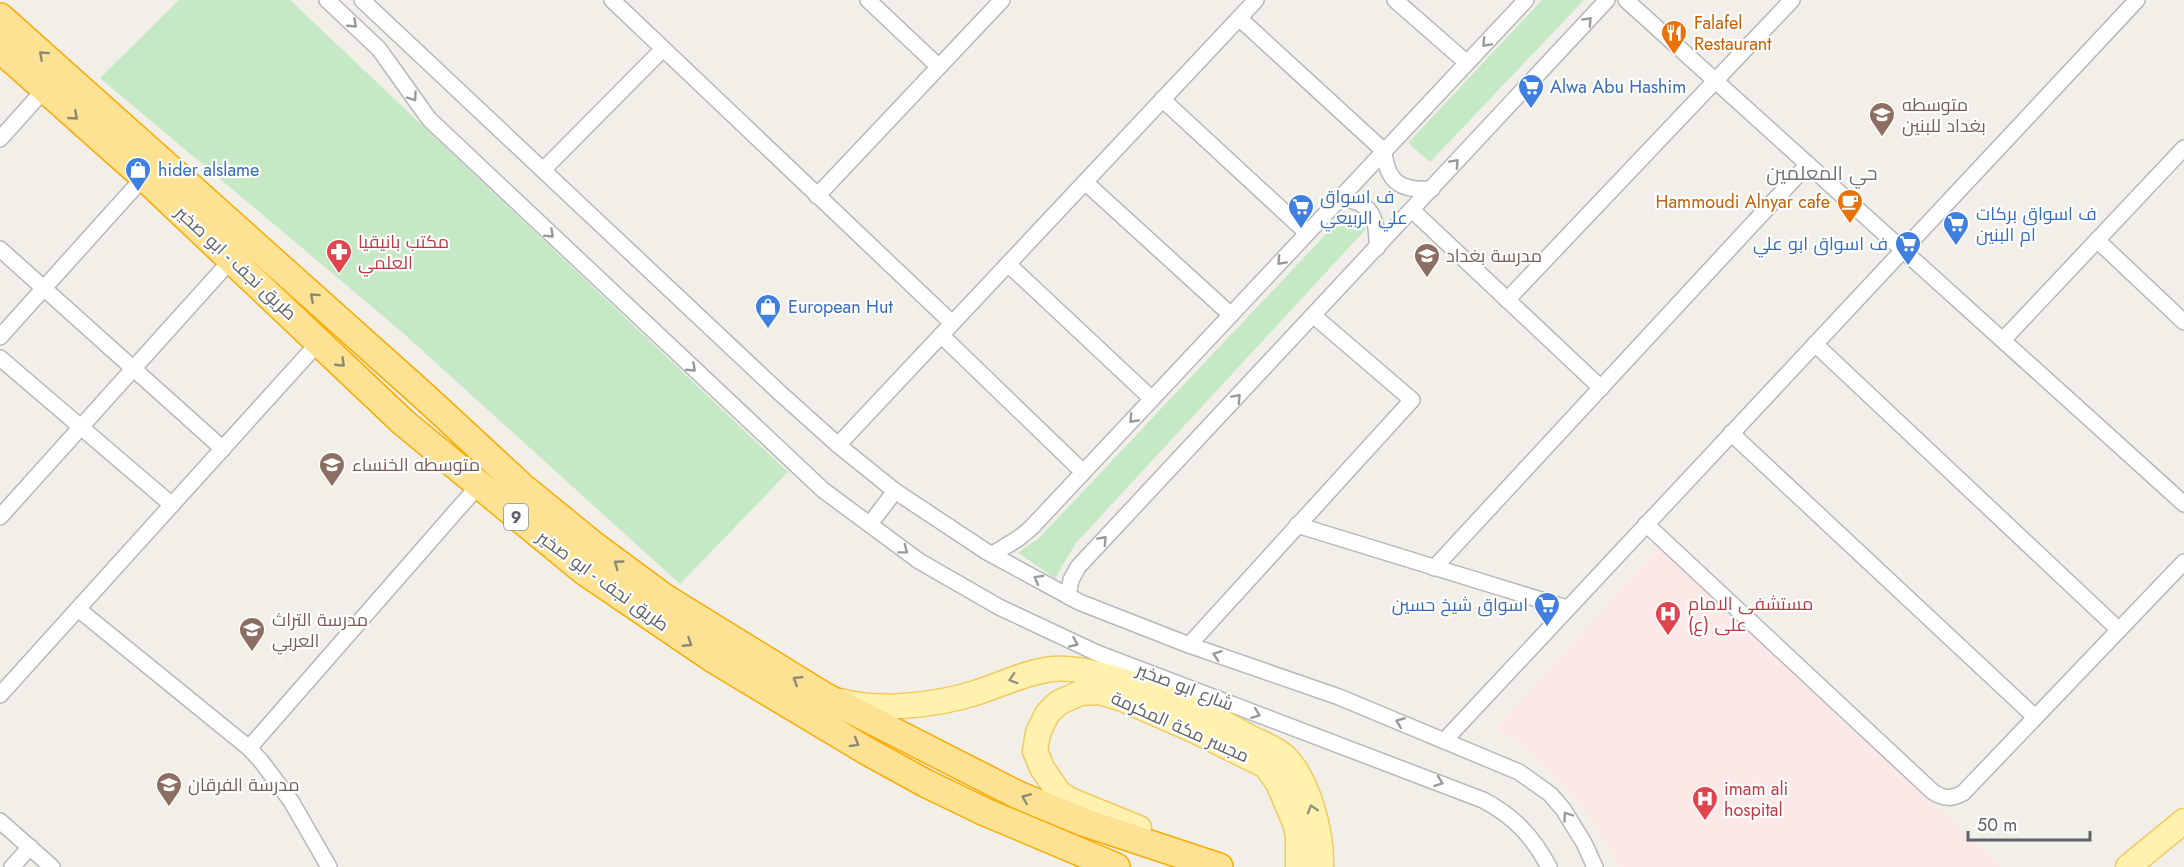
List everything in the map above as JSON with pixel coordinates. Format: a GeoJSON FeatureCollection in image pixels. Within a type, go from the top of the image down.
{"type":"FeatureCollection","features":[{"type":"Feature","properties":{"kind":"highway","name":"طريق نجف - ابو صخير"},"geometry":{"type":"LineString","coordinates":[[0,16],[521,486],[592,544],[665,598],[824,696]]}},
{"type":"Feature","properties":{"kind":"highway","name":"طريق نجف - ابو صخير"},"geometry":{"type":"LineString","coordinates":[[0,49],[144,177],[404,423],[584,572],[756,685],[925,783],[1005,821],[1116,867]]}},
{"type":"Feature","properties":{"kind":"highway"},"geometry":{"type":"LineString","coordinates":[[404,423],[420,415],[426,398]]}},
{"type":"Feature","properties":{"kind":"highway"},"geometry":{"type":"LineString","coordinates":[[451,464],[456,448],[471,441]]}},
{"type":"Feature","properties":{"kind":"highway","name":"9"},"geometry":{"type":"LineString","coordinates":[[824,696],[1016,794],[1083,822],[1220,867]]}},
{"type":"Feature","properties":{"kind":"main road","name":"مجسر مكة المكرمة"},"geometry":{"type":"LineString","coordinates":[[824,696],[854,705],[928,703],[976,693],[1031,673],[1055,669],[1078,670],[1157,694],[1234,729],[1275,761],[1278,783],[1298,836],[1299,867]]}},
{"type":"Feature","properties":{"kind":"main road","name":"مجسر مكة المكرمة"},"geometry":{"type":"LineString","coordinates":[[1191,858],[1150,832],[1082,806],[1059,794],[1042,768],[1035,751],[1038,733],[1047,714],[1058,703],[1080,693],[1099,692],[1120,698],[1191,729],[1275,761]]}},
{"type":"Feature","properties":{"kind":"main road"},"geometry":{"type":"LineString","coordinates":[[1275,761],[1294,768],[1313,810],[1321,867]]}},
{"type":"Feature","properties":{"kind":"main road"},"geometry":{"type":"LineString","coordinates":[[2128,867],[2184,820]]}},
{"type":"Feature","properties":{"kind":"street","name":"شارع ابو صخير"},"geometry":{"type":"LineString","coordinates":[[327,0],[379,49],[429,119],[823,490],[919,561],[958,585],[1047,631],[1148,673],[1484,800],[1523,828],[1549,867]]}},
{"type":"Feature","properties":{"kind":"street"},"geometry":{"type":"LineString","coordinates":[[362,0],[838,445],[895,491],[987,552],[1078,602],[1189,645],[1339,697],[1520,772],[1542,788],[1563,809],[1574,825],[1595,867]]}},
{"type":"Feature","properties":{"kind":"street"},"geometry":{"type":"LineString","coordinates":[[612,0],[952,323]]}},
{"type":"Feature","properties":{"kind":"street"},"geometry":{"type":"LineString","coordinates":[[868,0],[939,67]]}},
{"type":"Feature","properties":{"kind":"street"},"geometry":{"type":"LineString","coordinates":[[817,196],[1002,0]]}},
{"type":"Feature","properties":{"kind":"street"},"geometry":{"type":"LineString","coordinates":[[838,445],[1256,0]]}},
{"type":"Feature","properties":{"kind":"street"},"geometry":{"type":"LineString","coordinates":[[1395,0],[1467,63]]}},
{"type":"Feature","properties":{"kind":"street"},"geometry":{"type":"LineString","coordinates":[[987,552],[993,554],[1031,528],[1526,0]]}},
{"type":"Feature","properties":{"kind":"street"},"geometry":{"type":"LineString","coordinates":[[1078,602],[1068,596],[1071,580],[1078,567],[1607,0]]}},
{"type":"Feature","properties":{"kind":"street"},"geometry":{"type":"LineString","coordinates":[[1626,0],[2184,504]]}},
{"type":"Feature","properties":{"kind":"street"},"geometry":{"type":"LineString","coordinates":[[1507,300],[1792,0]]}},
{"type":"Feature","properties":{"kind":"street"},"geometry":{"type":"LineString","coordinates":[[1444,741],[2137,0]]}},
{"type":"Feature","properties":{"kind":"street"},"geometry":{"type":"LineString","coordinates":[[1239,18],[1384,151],[1389,174],[1397,183],[1407,188],[1432,189]]}},
{"type":"Feature","properties":{"kind":"street"},"geometry":{"type":"LineString","coordinates":[[379,49],[396,32]]}},
{"type":"Feature","properties":{"kind":"street"},"geometry":{"type":"LineString","coordinates":[[543,170],[663,49]]}},
{"type":"Feature","properties":{"kind":"street"},"geometry":{"type":"LineString","coordinates":[[0,139],[44,90]]}},
{"type":"Feature","properties":{"kind":"street"},"geometry":{"type":"LineString","coordinates":[[1162,99],[1307,233]]}},
{"type":"Feature","properties":{"kind":"street"},"geometry":{"type":"LineString","coordinates":[[2003,340],[2184,148]]}},
{"type":"Feature","properties":{"kind":"street"},"geometry":{"type":"LineString","coordinates":[[1434,568],[1809,164]]}},
{"type":"Feature","properties":{"kind":"street"},"geometry":{"type":"LineString","coordinates":[[0,337],[144,177]]}},
{"type":"Feature","properties":{"kind":"street"},"geometry":{"type":"LineString","coordinates":[[1085,182],[1231,315]]}},
{"type":"Feature","properties":{"kind":"street"},"geometry":{"type":"LineString","coordinates":[[1339,199],[1362,204],[1370,212],[1376,222],[1377,248]]}},
{"type":"Feature","properties":{"kind":"street"},"geometry":{"type":"LineString","coordinates":[[1412,210],[1601,388]]}},
{"type":"Feature","properties":{"kind":"street"},"geometry":{"type":"LineString","coordinates":[[2097,240],[2184,322]]}},
{"type":"Feature","properties":{"kind":"street"},"geometry":{"type":"LineString","coordinates":[[0,249],[223,449]]}},
{"type":"Feature","properties":{"kind":"street"},"geometry":{"type":"LineString","coordinates":[[0,517],[232,259]]}},
{"type":"Feature","properties":{"kind":"street"},"geometry":{"type":"LineString","coordinates":[[1008,264],[1152,399]]}},
{"type":"Feature","properties":{"kind":"street"},"geometry":{"type":"LineString","coordinates":[[1189,645],[1412,400],[1314,316]]}},
{"type":"Feature","properties":{"kind":"street"},"geometry":{"type":"LineString","coordinates":[[941,335],[1083,472]]}},
{"type":"Feature","properties":{"kind":"street"},"geometry":{"type":"LineString","coordinates":[[0,695],[319,342]]}},
{"type":"Feature","properties":{"kind":"street"},"geometry":{"type":"LineString","coordinates":[[1815,344],[2119,630]]}},
{"type":"Feature","properties":{"kind":"street"},"geometry":{"type":"LineString","coordinates":[[0,358],[172,505]]}},
{"type":"Feature","properties":{"kind":"street"},"geometry":{"type":"LineString","coordinates":[[1731,433],[2035,717]]}},
{"type":"Feature","properties":{"kind":"street"},"geometry":{"type":"LineString","coordinates":[[249,747],[478,486]]}},
{"type":"Feature","properties":{"kind":"street"},"geometry":{"type":"LineString","coordinates":[[870,524],[895,491]]}},
{"type":"Feature","properties":{"kind":"street"},"geometry":{"type":"LineString","coordinates":[[1646,524],[1940,796],[1955,797],[1963,792],[2184,562]]}},
{"type":"Feature","properties":{"kind":"street"},"geometry":{"type":"LineString","coordinates":[[1297,525],[1568,608]]}},
{"type":"Feature","properties":{"kind":"street"},"geometry":{"type":"LineString","coordinates":[[78,609],[249,747],[286,794],[328,867]]}},
{"type":"Feature","properties":{"kind":"street"},"geometry":{"type":"LineString","coordinates":[[0,821],[52,867]]}},
{"type":"Feature","properties":{"kind":"street"},"geometry":{"type":"LineString","coordinates":[[12,867],[30,847]]}},
{"type":"Feature","properties":{"kind":"shaded area","name":"مستشفی الامام علی (ع)"},"geometry":{"type":"Polygon","coordinates":[[[1661,545],[2001,867],[1620,867],[1582,807],[1520,743],[1496,728],[1661,545]]]}},
{"type":"Feature","properties":{"kind":"green space"},"geometry":{"type":"Polygon","coordinates":[[[179,0],[290,0],[788,472],[680,584],[402,332],[100,78],[179,0]]]}},
{"type":"Feature","properties":{"kind":"green space"},"geometry":{"type":"Polygon","coordinates":[[[1542,0],[1584,0],[1430,162],[1408,143],[1542,0]]]}},
{"type":"Feature","properties":{"kind":"green space"},"geometry":{"type":"Polygon","coordinates":[[[1346,213],[1366,229],[1076,543],[1055,578],[1018,553],[1040,537],[1346,213]]]}},
{"type":"Feature","properties":{"kind":"place","name":"Falafel Restaurant"},"geometry":{"type":"Point","coordinates":[1674,56]}},
{"type":"Feature","properties":{"kind":"place","name":"Alwa Abu Hashim"},"geometry":{"type":"Point","coordinates":[1531,110]}},
{"type":"Feature","properties":{"kind":"place","name":"متوسطه بغداد للبنين"},"geometry":{"type":"Point","coordinates":[1882,138]}},
{"type":"Feature","properties":{"kind":"place","name":"hider alslame"},"geometry":{"type":"Point","coordinates":[138,193]}},
{"type":"Feature","properties":{"kind":"place","name":"Hammoudi Alnyar cafe"},"geometry":{"type":"Point","coordinates":[1850,225]}},
{"type":"Feature","properties":{"kind":"place","name":"ف اسواق علي الربيعي"},"geometry":{"type":"Point","coordinates":[1301,230]}},
{"type":"Feature","properties":{"kind":"place","name":"ف اسواق بركات ام البنين"},"geometry":{"type":"Point","coordinates":[1956,247]}},
{"type":"Feature","properties":{"kind":"place","name":"ف اسواق ابو علي"},"geometry":{"type":"Point","coordinates":[1908,267]}},
{"type":"Feature","properties":{"kind":"place","name":"مكتب بانيقيا العلمي"},"geometry":{"type":"Point","coordinates":[339,275]}},
{"type":"Feature","properties":{"kind":"place","name":"مدرسة بغداد"},"geometry":{"type":"Point","coordinates":[1427,279]}},
{"type":"Feature","properties":{"kind":"place","name":"European Hut"},"geometry":{"type":"Point","coordinates":[768,330]}},
{"type":"Feature","properties":{"kind":"place","name":"متوسطه الخنساء"},"geometry":{"type":"Point","coordinates":[332,488]}},
{"type":"Feature","properties":{"kind":"place","name":"اسواق شيخ حسين"},"geometry":{"type":"Point","coordinates":[1547,628]}},
{"type":"Feature","properties":{"kind":"place","name":"مستشفی الامام علی (ع)"},"geometry":{"type":"Point","coordinates":[1668,637]}},
{"type":"Feature","properties":{"kind":"place","name":"مدرسة التراث العربي"},"geometry":{"type":"Point","coordinates":[252,653]}},
{"type":"Feature","properties":{"kind":"place","name":"مدرسة الفرقان"},"geometry":{"type":"Point","coordinates":[169,808]}},
{"type":"Feature","properties":{"kind":"place","name":"imam ali hospital"},"geometry":{"type":"Point","coordinates":[1705,822]}},
{"type":"Feature","properties":{"kind":"district","name":"حي المعلمين"},"geometry":{"type":"Point","coordinates":[1822,173]}}]}
